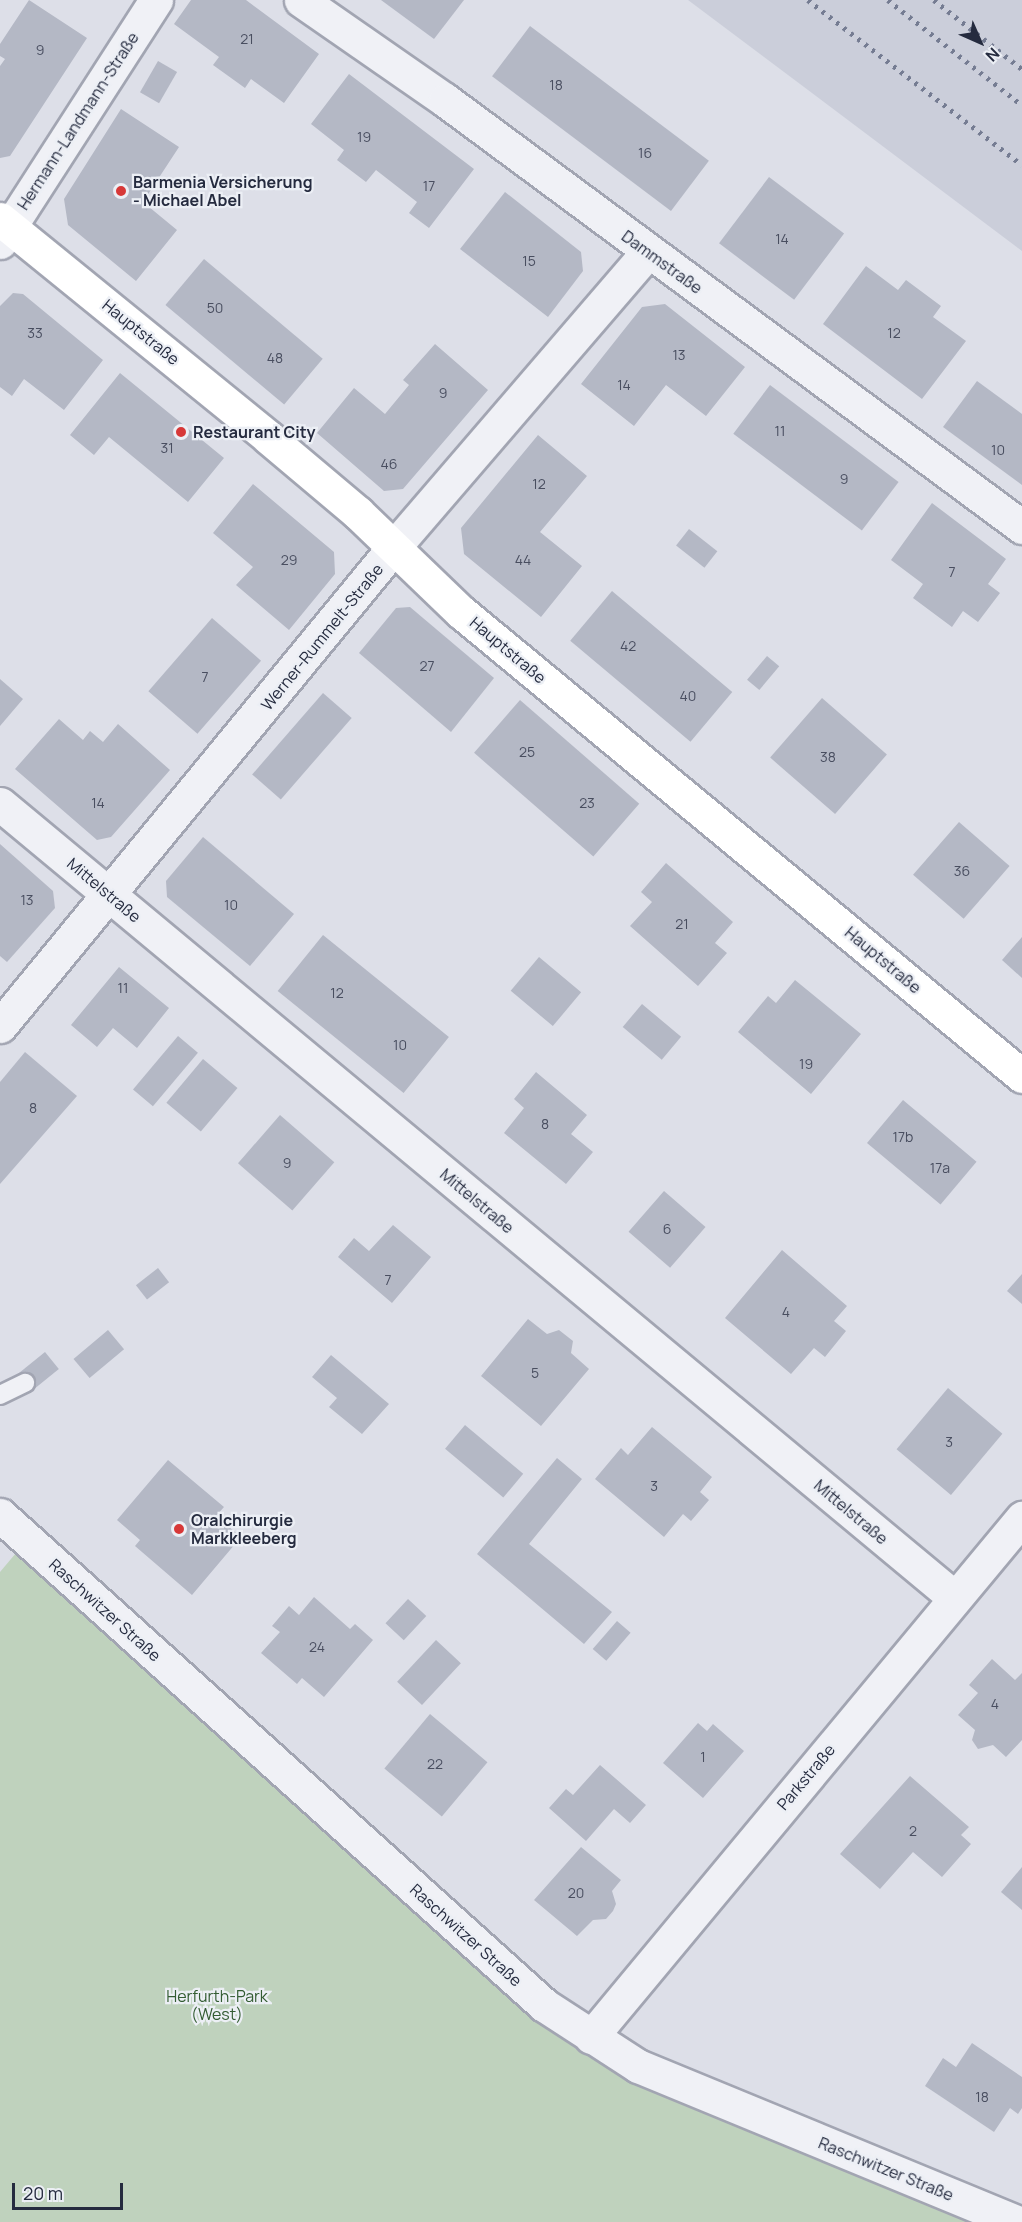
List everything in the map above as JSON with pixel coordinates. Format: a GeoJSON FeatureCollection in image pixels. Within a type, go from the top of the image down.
{"type":"FeatureCollection","features":[{"type":"Feature","properties":{"kind":"main road","name":"Hauptstraße"},"geometry":{"type":"LineString","coordinates":[[3,229],[180,364],[394,548],[461,612],[1022,1076]]}},
{"type":"Feature","properties":{"kind":"street","name":"Hermann-Landmann-Straße"},"geometry":{"type":"LineString","coordinates":[[3,229],[156,0]]}},
{"type":"Feature","properties":{"kind":"street","name":"Dammstraße"},"geometry":{"type":"LineString","coordinates":[[301,0],[445,100],[1022,527]]}},
{"type":"Feature","properties":{"kind":"street","name":"Werner-Rummelt-Straße"},"geometry":{"type":"LineString","coordinates":[[0,1026],[111,895],[394,548],[648,252]]}},
{"type":"Feature","properties":{"kind":"street","name":"Mittelstraße"},"geometry":{"type":"LineString","coordinates":[[0,804],[955,1598]]}},
{"type":"Feature","properties":{"kind":"street","name":"Raschwitzer Straße"},"geometry":{"type":"LineString","coordinates":[[0,1515],[544,2005],[638,2066],[1017,2222]]}},
{"type":"Feature","properties":{"kind":"street","name":"Parkstraße"},"geometry":{"type":"LineString","coordinates":[[591,2037],[1022,1518]]}},
{"type":"Feature","properties":{"kind":"lane"},"geometry":{"type":"LineString","coordinates":[[0,1395],[25,1383]]}},
{"type":"Feature","properties":{"kind":"shaded area"},"geometry":{"type":"Polygon","coordinates":[[[688,0],[1022,0],[1022,251],[808,90],[688,0]]]}},
{"type":"Feature","properties":{"kind":"green space","name":"Herfurth-Park (West)"},"geometry":{"type":"Polygon","coordinates":[[[27,1540],[544,2005],[1017,2222],[0,2222],[0,1572],[27,1540]]]}},
{"type":"Feature","properties":{"kind":"building"},"geometry":{"type":"Polygon","coordinates":[[[29,0],[87,38],[10,156],[0,158],[0,66],[5,59],[0,56],[0,44],[29,0]]]}},
{"type":"Feature","properties":{"kind":"building"},"geometry":{"type":"Polygon","coordinates":[[[191,0],[246,0],[319,54],[284,103],[251,79],[245,88],[213,65],[219,57],[174,24],[191,0]]]}},
{"type":"Feature","properties":{"kind":"building"},"geometry":{"type":"Polygon","coordinates":[[[381,0],[464,0],[434,39],[381,0]]]}},
{"type":"Feature","properties":{"kind":"building"},"geometry":{"type":"Polygon","coordinates":[[[530,26],[709,161],[671,211],[492,76],[530,26]]]}},
{"type":"Feature","properties":{"kind":"building"},"geometry":{"type":"Polygon","coordinates":[[[158,61],[177,72],[159,103],[140,92],[158,61]]]}},
{"type":"Feature","properties":{"kind":"building"},"geometry":{"type":"Polygon","coordinates":[[[349,74],[474,169],[429,228],[409,213],[417,202],[376,170],[366,182],[337,160],[344,150],[311,124],[349,74]]]}},
{"type":"Feature","properties":{"kind":"building"},"geometry":{"type":"Polygon","coordinates":[[[121,109],[179,147],[143,202],[177,230],[136,281],[68,225],[64,199],[121,109]]]}},
{"type":"Feature","properties":{"kind":"building"},"geometry":{"type":"Polygon","coordinates":[[[769,177],[844,234],[794,300],[719,243],[769,177]]]}},
{"type":"Feature","properties":{"kind":"building"},"geometry":{"type":"Polygon","coordinates":[[[505,192],[581,252],[583,271],[548,317],[460,249],[505,192]]]}},
{"type":"Feature","properties":{"kind":"building"},"geometry":{"type":"Polygon","coordinates":[[[204,259],[323,359],[284,405],[165,305],[204,259]]]}},
{"type":"Feature","properties":{"kind":"building"},"geometry":{"type":"Polygon","coordinates":[[[866,266],[898,290],[906,280],[941,306],[933,317],[966,341],[922,399],[823,324],[866,266]]]}},
{"type":"Feature","properties":{"kind":"building"},"geometry":{"type":"Polygon","coordinates":[[[13,293],[23,294],[103,360],[64,410],[24,379],[12,396],[0,387],[0,306],[13,293]]]}},
{"type":"Feature","properties":{"kind":"building"},"geometry":{"type":"Polygon","coordinates":[[[665,304],[745,367],[706,416],[666,385],[634,426],[581,384],[642,307],[665,304]]]}},
{"type":"Feature","properties":{"kind":"building"},"geometry":{"type":"Polygon","coordinates":[[[435,344],[488,390],[403,489],[384,491],[317,433],[354,388],[385,414],[409,385],[403,380],[435,344]]]}},
{"type":"Feature","properties":{"kind":"building"},"geometry":{"type":"Polygon","coordinates":[[[120,373],[224,458],[188,502],[109,437],[94,455],[70,435],[120,373]]]}},
{"type":"Feature","properties":{"kind":"building"},"geometry":{"type":"Polygon","coordinates":[[[977,381],[1022,414],[1022,485],[943,427],[977,381]]]}},
{"type":"Feature","properties":{"kind":"building"},"geometry":{"type":"Polygon","coordinates":[[[770,385],[899,482],[862,531],[733,434],[770,385]]]}},
{"type":"Feature","properties":{"kind":"building"},"geometry":{"type":"Polygon","coordinates":[[[538,435],[587,476],[540,532],[582,566],[541,617],[464,554],[461,528],[538,435]]]}},
{"type":"Feature","properties":{"kind":"building"},"geometry":{"type":"Polygon","coordinates":[[[253,484],[334,552],[335,574],[289,630],[236,585],[253,567],[213,533],[253,484]]]}},
{"type":"Feature","properties":{"kind":"building"},"geometry":{"type":"Polygon","coordinates":[[[932,503],[1006,559],[988,584],[1000,593],[978,622],[963,611],[952,627],[913,598],[923,584],[891,560],[932,503]]]}},
{"type":"Feature","properties":{"kind":"building"},"geometry":{"type":"Polygon","coordinates":[[[689,529],[717,551],[704,568],[676,546],[689,529]]]}},
{"type":"Feature","properties":{"kind":"building"},"geometry":{"type":"Polygon","coordinates":[[[612,591],[732,692],[690,742],[570,641],[612,591]]]}},
{"type":"Feature","properties":{"kind":"building"},"geometry":{"type":"Polygon","coordinates":[[[410,607],[494,678],[451,732],[359,653],[396,608],[410,607]]]}},
{"type":"Feature","properties":{"kind":"building"},"geometry":{"type":"Polygon","coordinates":[[[212,618],[261,661],[197,734],[148,691],[212,618]]]}},
{"type":"Feature","properties":{"kind":"building"},"geometry":{"type":"Polygon","coordinates":[[[767,656],[779,666],[759,690],[747,680],[767,656]]]}},
{"type":"Feature","properties":{"kind":"building"},"geometry":{"type":"Polygon","coordinates":[[[0,679],[23,699],[0,726],[0,679]]]}},
{"type":"Feature","properties":{"kind":"building"},"geometry":{"type":"Polygon","coordinates":[[[323,693],[352,718],[281,799],[252,775],[323,693]]]}},
{"type":"Feature","properties":{"kind":"building"},"geometry":{"type":"Polygon","coordinates":[[[822,698],[887,754],[835,814],[770,758],[822,698]]]}},
{"type":"Feature","properties":{"kind":"building"},"geometry":{"type":"Polygon","coordinates":[[[520,700],[639,804],[593,856],[474,753],[520,700]]]}},
{"type":"Feature","properties":{"kind":"building"},"geometry":{"type":"Polygon","coordinates":[[[59,719],[83,740],[90,731],[103,742],[118,724],[170,770],[111,837],[97,840],[15,769],[59,719]]]}},
{"type":"Feature","properties":{"kind":"building"},"geometry":{"type":"Polygon","coordinates":[[[959,822],[1010,866],[964,919],[913,875],[959,822]]]}},
{"type":"Feature","properties":{"kind":"building"},"geometry":{"type":"Polygon","coordinates":[[[203,837],[294,914],[250,966],[167,897],[166,881],[203,837]]]}},
{"type":"Feature","properties":{"kind":"building"},"geometry":{"type":"Polygon","coordinates":[[[0,844],[53,891],[55,908],[7,962],[0,956],[0,844]]]}},
{"type":"Feature","properties":{"kind":"building"},"geometry":{"type":"Polygon","coordinates":[[[666,863],[733,922],[715,943],[727,953],[698,986],[630,926],[652,902],[641,892],[666,863]]]}},
{"type":"Feature","properties":{"kind":"building"},"geometry":{"type":"Polygon","coordinates":[[[323,935],[449,1037],[404,1093],[278,991],[323,935]]]}},
{"type":"Feature","properties":{"kind":"building"},"geometry":{"type":"Polygon","coordinates":[[[1022,937],[1022,978],[1002,960],[1022,937]]]}},
{"type":"Feature","properties":{"kind":"building"},"geometry":{"type":"Polygon","coordinates":[[[539,957],[581,992],[553,1026],[511,991],[539,957]]]}},
{"type":"Feature","properties":{"kind":"building"},"geometry":{"type":"Polygon","coordinates":[[[119,967],[169,1008],[137,1048],[113,1028],[97,1047],[71,1025],[119,967]]]}},
{"type":"Feature","properties":{"kind":"building"},"geometry":{"type":"Polygon","coordinates":[[[795,980],[861,1034],[811,1094],[738,1032],[768,996],[776,1003],[795,980]]]}},
{"type":"Feature","properties":{"kind":"building"},"geometry":{"type":"Polygon","coordinates":[[[642,1004],[681,1037],[662,1060],[623,1027],[642,1004]]]}},
{"type":"Feature","properties":{"kind":"building"},"geometry":{"type":"Polygon","coordinates":[[[178,1036],[198,1053],[153,1106],[133,1090],[178,1036]]]}},
{"type":"Feature","properties":{"kind":"building"},"geometry":{"type":"Polygon","coordinates":[[[25,1052],[77,1096],[0,1184],[0,1082],[25,1052]]]}},
{"type":"Feature","properties":{"kind":"building"},"geometry":{"type":"Polygon","coordinates":[[[203,1059],[237,1088],[201,1132],[166,1103],[203,1059]]]}},
{"type":"Feature","properties":{"kind":"building"},"geometry":{"type":"Polygon","coordinates":[[[536,1072],[587,1115],[571,1134],[593,1152],[566,1184],[504,1133],[524,1108],[514,1099],[536,1072]]]}},
{"type":"Feature","properties":{"kind":"building"},"geometry":{"type":"Polygon","coordinates":[[[903,1100],[977,1162],[941,1205],[867,1143],[903,1100]]]}},
{"type":"Feature","properties":{"kind":"building"},"geometry":{"type":"Polygon","coordinates":[[[280,1115],[334,1162],[292,1211],[238,1163],[280,1115]]]}},
{"type":"Feature","properties":{"kind":"building"},"geometry":{"type":"Polygon","coordinates":[[[664,1191],[706,1227],[670,1268],[629,1232],[664,1191]]]}},
{"type":"Feature","properties":{"kind":"building"},"geometry":{"type":"Polygon","coordinates":[[[393,1225],[431,1257],[392,1303],[338,1257],[354,1238],[369,1251],[393,1225]]]}},
{"type":"Feature","properties":{"kind":"building"},"geometry":{"type":"Polygon","coordinates":[[[782,1250],[847,1306],[834,1321],[846,1331],[825,1357],[814,1348],[791,1374],[725,1318],[782,1250]]]}},
{"type":"Feature","properties":{"kind":"building"},"geometry":{"type":"Polygon","coordinates":[[[158,1268],[169,1282],[147,1299],[136,1285],[158,1268]]]}},
{"type":"Feature","properties":{"kind":"building"},"geometry":{"type":"Polygon","coordinates":[[[1022,1274],[1022,1304],[1007,1291],[1022,1274]]]}},
{"type":"Feature","properties":{"kind":"building"},"geometry":{"type":"Polygon","coordinates":[[[528,1319],[547,1334],[559,1330],[573,1341],[571,1353],[589,1369],[541,1426],[481,1376],[528,1319]]]}},
{"type":"Feature","properties":{"kind":"building"},"geometry":{"type":"Polygon","coordinates":[[[108,1330],[124,1349],[90,1378],[74,1359],[108,1330]]]}},
{"type":"Feature","properties":{"kind":"building"},"geometry":{"type":"Polygon","coordinates":[[[45,1352],[59,1369],[32,1391],[18,1374],[45,1352]]]}},
{"type":"Feature","properties":{"kind":"building"},"geometry":{"type":"Polygon","coordinates":[[[331,1355],[389,1404],[362,1434],[329,1407],[337,1398],[312,1377],[331,1355]]]}},
{"type":"Feature","properties":{"kind":"building"},"geometry":{"type":"Polygon","coordinates":[[[948,1388],[1002,1434],[951,1495],[897,1449],[948,1388]]]}},
{"type":"Feature","properties":{"kind":"building"},"geometry":{"type":"Polygon","coordinates":[[[465,1425],[523,1474],[503,1498],[445,1449],[465,1425]]]}},
{"type":"Feature","properties":{"kind":"building"},"geometry":{"type":"Polygon","coordinates":[[[652,1427],[712,1477],[700,1492],[709,1500],[691,1521],[683,1514],[664,1537],[595,1479],[621,1448],[628,1455],[652,1427]]]}},
{"type":"Feature","properties":{"kind":"building"},"geometry":{"type":"Polygon","coordinates":[[[557,1458],[582,1479],[529,1544],[612,1612],[584,1644],[477,1554],[557,1458]]]}},
{"type":"Feature","properties":{"kind":"building","name":"Oralchirurgie Markkleeberg"},"geometry":{"type":"Polygon","coordinates":[[[168,1460],[224,1507],[216,1516],[241,1537],[192,1595],[135,1546],[140,1540],[117,1520],[168,1460]]]}},
{"type":"Feature","properties":{"kind":"building"},"geometry":{"type":"Polygon","coordinates":[[[314,1597],[350,1629],[355,1624],[373,1640],[324,1697],[302,1678],[297,1684],[261,1653],[280,1632],[272,1626],[289,1606],[299,1615],[314,1597]]]}},
{"type":"Feature","properties":{"kind":"building"},"geometry":{"type":"Polygon","coordinates":[[[408,1599],[426,1616],[404,1640],[385,1623],[408,1599]]]}},
{"type":"Feature","properties":{"kind":"building"},"geometry":{"type":"Polygon","coordinates":[[[617,1621],[631,1633],[606,1661],[593,1649],[617,1621]]]}},
{"type":"Feature","properties":{"kind":"building"},"geometry":{"type":"Polygon","coordinates":[[[436,1640],[461,1663],[422,1705],[397,1682],[436,1640]]]}},
{"type":"Feature","properties":{"kind":"building"},"geometry":{"type":"Polygon","coordinates":[[[992,1659],[1015,1680],[1022,1673],[1022,1740],[1006,1757],[993,1745],[978,1749],[972,1740],[975,1730],[958,1715],[978,1693],[969,1685],[992,1659]]]}},
{"type":"Feature","properties":{"kind":"building"},"geometry":{"type":"Polygon","coordinates":[[[430,1714],[487,1762],[442,1817],[384,1768],[430,1714]]]}},
{"type":"Feature","properties":{"kind":"building"},"geometry":{"type":"Polygon","coordinates":[[[698,1723],[707,1731],[713,1724],[744,1751],[703,1798],[663,1763],[698,1723]]]}},
{"type":"Feature","properties":{"kind":"building"},"geometry":{"type":"Polygon","coordinates":[[[600,1765],[646,1805],[630,1823],[614,1809],[586,1841],[549,1808],[566,1789],[573,1795],[600,1765]]]}},
{"type":"Feature","properties":{"kind":"building"},"geometry":{"type":"Polygon","coordinates":[[[910,1776],[969,1827],[961,1835],[971,1844],[942,1877],[913,1852],[880,1889],[840,1854],[910,1776]]]}},
{"type":"Feature","properties":{"kind":"building"},"geometry":{"type":"Polygon","coordinates":[[[581,1847],[621,1880],[612,1891],[616,1904],[613,1911],[606,1919],[593,1920],[577,1936],[534,1900],[581,1847]]]}},
{"type":"Feature","properties":{"kind":"building"},"geometry":{"type":"Polygon","coordinates":[[[1022,1867],[1022,1910],[1001,1892],[1022,1867]]]}},
{"type":"Feature","properties":{"kind":"building"},"geometry":{"type":"Polygon","coordinates":[[[972,2043],[1022,2077],[1022,2108],[1018,2114],[1010,2108],[994,2132],[925,2086],[943,2058],[956,2067],[972,2043]]]}},
{"type":"Feature","properties":{"kind":"railway"},"geometry":{"type":"LineString","coordinates":[[808,0],[1022,165]]}},
{"type":"Feature","properties":{"kind":"railway"},"geometry":{"type":"LineString","coordinates":[[888,0],[1022,105]]}},
{"type":"Feature","properties":{"kind":"railway"},"geometry":{"type":"LineString","coordinates":[[934,0],[1022,69]]}},
{"type":"Feature","properties":{"kind":"place","name":"Barmenia Versicherung - Michael Abel"},"geometry":{"type":"Point","coordinates":[121,191]}},
{"type":"Feature","properties":{"kind":"place","name":"Restaurant City"},"geometry":{"type":"Point","coordinates":[181,432]}},
{"type":"Feature","properties":{"kind":"place","name":"Oralchirurgie Markkleeberg"},"geometry":{"type":"Point","coordinates":[179,1529]}}]}
